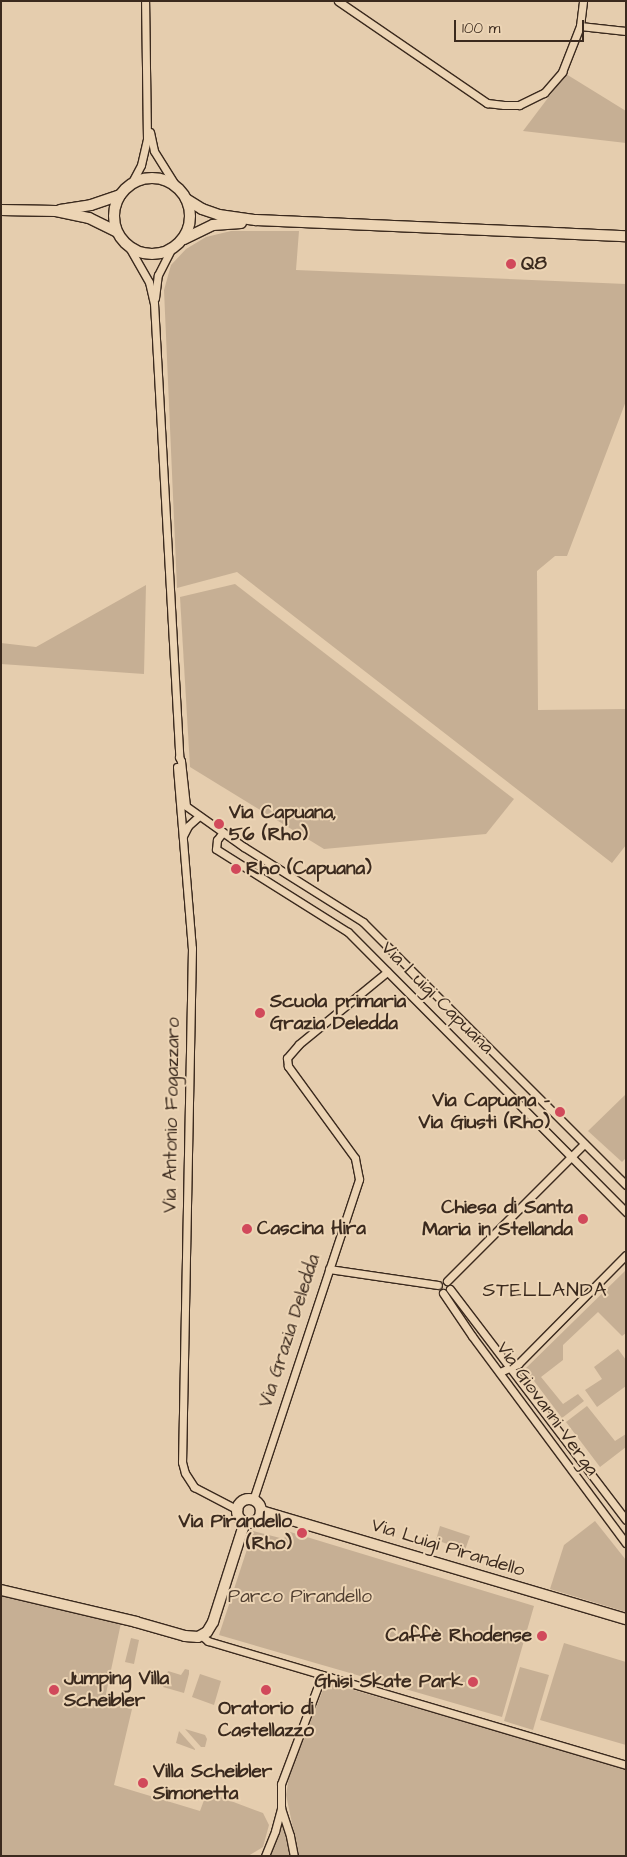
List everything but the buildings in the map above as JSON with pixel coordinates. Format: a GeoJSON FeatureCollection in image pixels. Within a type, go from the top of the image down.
{"type":"FeatureCollection","features":[{"type":"Feature","properties":{"kind":"main road"},"geometry":{"type":"LineString","coordinates":[[116,231],[114,207],[120,195],[131,184],[151,178],[168,181],[175,185],[186,199],[190,210],[190,223],[181,241]]}},
{"type":"Feature","properties":{"kind":"main road"},"geometry":{"type":"LineString","coordinates":[[1,210],[56,211],[91,205],[120,195]]}},
{"type":"Feature","properties":{"kind":"main road"},"geometry":{"type":"LineString","coordinates":[[186,199],[202,209],[219,215],[256,220],[626,236]]}},
{"type":"Feature","properties":{"kind":"main road"},"geometry":{"type":"LineString","coordinates":[[56,211],[88,218],[116,231],[129,247],[150,254],[171,249],[192,233],[212,225],[256,220]]}},
{"type":"Feature","properties":{"kind":"main road"},"geometry":{"type":"LineString","coordinates":[[253,1500],[258,1504],[261,1511],[256,1521],[246,1522],[240,1518],[238,1510],[242,1503],[253,1500]]}},
{"type":"Feature","properties":{"kind":"main road","name":"Via Luigi Pirandello"},"geometry":{"type":"LineString","coordinates":[[261,1511],[626,1619]]}},
{"type":"Feature","properties":{"kind":"main road"},"geometry":{"type":"LineString","coordinates":[[1,1590],[136,1622],[185,1636],[202,1636],[213,1622],[246,1522]]}},
{"type":"Feature","properties":{"kind":"street"},"geometry":{"type":"LineString","coordinates":[[131,184],[145,152],[148,124],[145,1]]}},
{"type":"Feature","properties":{"kind":"street"},"geometry":{"type":"LineString","coordinates":[[338,1],[487,103],[504,105],[520,105],[544,93],[562,72],[580,26],[583,1]]}},
{"type":"Feature","properties":{"kind":"street"},"geometry":{"type":"LineString","coordinates":[[580,26],[626,31]]}},
{"type":"Feature","properties":{"kind":"street"},"geometry":{"type":"LineString","coordinates":[[148,124],[154,151],[175,185]]}},
{"type":"Feature","properties":{"kind":"street"},"geometry":{"type":"LineString","coordinates":[[129,247],[149,282],[154,303],[179,758],[181,761],[185,802],[188,808],[198,816],[185,829],[182,838]]}},
{"type":"Feature","properties":{"kind":"street"},"geometry":{"type":"LineString","coordinates":[[154,303],[158,276],[171,249]]}},
{"type":"Feature","properties":{"kind":"street","name":"Via Antonio Fogazzaro"},"geometry":{"type":"LineString","coordinates":[[179,758],[177,762],[182,838],[192,948],[182,1462],[185,1473],[194,1487],[238,1510]]}},
{"type":"Feature","properties":{"kind":"street","name":"Via Luigi Capuana"},"geometry":{"type":"LineString","coordinates":[[198,816],[363,922],[626,1186]]}},
{"type":"Feature","properties":{"kind":"street","name":"Via Luigi Capuana"},"geometry":{"type":"LineString","coordinates":[[223,832],[217,840],[216,849],[348,932],[626,1212]]}},
{"type":"Feature","properties":{"kind":"street","name":"Via Grazia Deledda"},"geometry":{"type":"LineString","coordinates":[[253,1500],[359,1179],[358,1164],[349,1148],[288,1066],[287,1058],[299,1044],[387,972]]}},
{"type":"Feature","properties":{"kind":"street"},"geometry":{"type":"LineString","coordinates":[[447,1281],[584,1144]]}},
{"type":"Feature","properties":{"kind":"street"},"geometry":{"type":"LineString","coordinates":[[500,1372],[518,1364],[626,1255]]}},
{"type":"Feature","properties":{"kind":"street"},"geometry":{"type":"LineString","coordinates":[[329,1269],[438,1284]]}},
{"type":"Feature","properties":{"kind":"street"},"geometry":{"type":"LineString","coordinates":[[438,1284],[441,1280],[447,1281]]}},
{"type":"Feature","properties":{"kind":"street"},"geometry":{"type":"LineString","coordinates":[[438,1284],[439,1290],[447,1291],[450,1285],[447,1281]]}},
{"type":"Feature","properties":{"kind":"street","name":"Via Giovanni Verga"},"geometry":{"type":"LineString","coordinates":[[447,1291],[510,1368],[626,1520]]}},
{"type":"Feature","properties":{"kind":"street","name":"Via Giovanni Verga"},"geometry":{"type":"LineString","coordinates":[[447,1291],[446,1299],[626,1543]]}},
{"type":"Feature","properties":{"kind":"street"},"geometry":{"type":"LineString","coordinates":[[202,1636],[208,1642],[626,1765]]}},
{"type":"Feature","properties":{"kind":"street"},"geometry":{"type":"LineString","coordinates":[[265,1856],[275,1831],[281,1808],[282,1784],[322,1675]]}},
{"type":"Feature","properties":{"kind":"street"},"geometry":{"type":"LineString","coordinates":[[281,1808],[294,1856]]}},
{"type":"Feature","properties":{"kind":"green space"},"geometry":{"type":"Polygon","coordinates":[[[566,74],[626,111],[626,143],[523,131],[566,74]]]}},
{"type":"Feature","properties":{"kind":"green space"},"geometry":{"type":"Polygon","coordinates":[[[231,231],[299,231],[296,270],[626,284],[626,401],[567,556],[555,556],[537,571],[538,710],[626,709],[626,845],[612,863],[237,572],[177,588],[164,290],[171,265],[186,249],[206,237],[231,231]]]}},
{"type":"Feature","properties":{"kind":"green space"},"geometry":{"type":"Polygon","coordinates":[[[235,584],[514,799],[486,834],[324,849],[190,767],[180,597],[235,584]]]}},
{"type":"Feature","properties":{"kind":"green space"},"geometry":{"type":"Polygon","coordinates":[[[146,585],[144,674],[1,664],[1,643],[36,647],[146,585]]]}},
{"type":"Feature","properties":{"kind":"green space"},"geometry":{"type":"Polygon","coordinates":[[[626,1094],[626,1158],[622,1162],[588,1131],[626,1094]]]}},
{"type":"Feature","properties":{"kind":"green space"},"geometry":{"type":"Polygon","coordinates":[[[626,1270],[626,1333],[622,1336],[598,1312],[563,1345],[563,1360],[541,1377],[563,1404],[578,1394],[584,1401],[562,1418],[525,1369],[626,1270]]]}},
{"type":"Feature","properties":{"kind":"green space"},"geometry":{"type":"Polygon","coordinates":[[[618,1349],[626,1360],[626,1386],[597,1407],[585,1390],[602,1379],[594,1367],[618,1349]]]}},
{"type":"Feature","properties":{"kind":"green space"},"geometry":{"type":"Polygon","coordinates":[[[587,1406],[615,1441],[626,1434],[626,1447],[600,1467],[566,1422],[587,1406]]]}},
{"type":"Feature","properties":{"kind":"green space"},"geometry":{"type":"Polygon","coordinates":[[[595,1521],[626,1560],[626,1612],[550,1589],[564,1545],[595,1521]]]}},
{"type":"Feature","properties":{"kind":"green space"},"geometry":{"type":"Polygon","coordinates":[[[440,1526],[470,1536],[465,1550],[436,1540],[440,1526]]]}},
{"type":"Feature","properties":{"kind":"green space","name":"Parco Pirandello"},"geometry":{"type":"Polygon","coordinates":[[[253,1531],[284,1539],[287,1531],[534,1606],[502,1717],[219,1635],[253,1531]]]}},
{"type":"Feature","properties":{"kind":"green space"},"geometry":{"type":"Polygon","coordinates":[[[1,1595],[121,1623],[104,1703],[132,1709],[114,1785],[200,1811],[207,1792],[263,1813],[269,1825],[263,1847],[248,1856],[1,1856],[1,1595]]]}},
{"type":"Feature","properties":{"kind":"green space"},"geometry":{"type":"Polygon","coordinates":[[[131,1638],[139,1640],[134,1664],[125,1662],[131,1638]]]}},
{"type":"Feature","properties":{"kind":"green space"},"geometry":{"type":"Polygon","coordinates":[[[564,1643],[626,1662],[626,1745],[540,1720],[564,1643]]]}},
{"type":"Feature","properties":{"kind":"green space"},"geometry":{"type":"Polygon","coordinates":[[[520,1667],[549,1675],[533,1730],[504,1721],[520,1667]]]}},
{"type":"Feature","properties":{"kind":"green space"},"geometry":{"type":"Polygon","coordinates":[[[185,1669],[189,1670],[189,1674],[184,1693],[163,1687],[168,1671],[181,1675],[185,1669]]]}},
{"type":"Feature","properties":{"kind":"green space"},"geometry":{"type":"Polygon","coordinates":[[[200,1674],[221,1681],[214,1705],[192,1697],[200,1674]]]}},
{"type":"Feature","properties":{"kind":"green space"},"geometry":{"type":"Polygon","coordinates":[[[326,1682],[626,1769],[626,1856],[299,1856],[286,1795],[289,1777],[326,1682]]]}},
{"type":"Feature","properties":{"kind":"green space"},"geometry":{"type":"Polygon","coordinates":[[[185,1729],[205,1735],[207,1739],[205,1747],[201,1747],[185,1729]]]}},
{"type":"Feature","properties":{"kind":"green space"},"geometry":{"type":"Polygon","coordinates":[[[179,1731],[195,1749],[195,1750],[176,1743],[179,1731]]]}},
{"type":"Feature","properties":{"kind":"green space"},"geometry":{"type":"Polygon","coordinates":[[[282,1817],[291,1856],[268,1856],[282,1817]]]}},
{"type":"Feature","properties":{"kind":"place","name":"Q8"},"geometry":{"type":"Point","coordinates":[511,264]}},
{"type":"Feature","properties":{"kind":"place","name":"Via Capuana, 56 (Rho)"},"geometry":{"type":"Point","coordinates":[219,824]}},
{"type":"Feature","properties":{"kind":"place","name":"Rho (Capuana)"},"geometry":{"type":"Point","coordinates":[236,869]}},
{"type":"Feature","properties":{"kind":"place","name":"Scuola primaria Grazia Deledda"},"geometry":{"type":"Point","coordinates":[260,1013]}},
{"type":"Feature","properties":{"kind":"place","name":"Via Capuana - Via Giusti (Rho)"},"geometry":{"type":"Point","coordinates":[560,1112]}},
{"type":"Feature","properties":{"kind":"place","name":"Chiesa di Santa Maria in Stellanda"},"geometry":{"type":"Point","coordinates":[583,1219]}},
{"type":"Feature","properties":{"kind":"place","name":"Cascina Hira"},"geometry":{"type":"Point","coordinates":[247,1229]}},
{"type":"Feature","properties":{"kind":"place","name":"Via Pirandello (Rho)"},"geometry":{"type":"Point","coordinates":[302,1533]}},
{"type":"Feature","properties":{"kind":"place","name":"Caffè Rhodense"},"geometry":{"type":"Point","coordinates":[542,1636]}},
{"type":"Feature","properties":{"kind":"place","name":"Ghisi Skate Park"},"geometry":{"type":"Point","coordinates":[473,1682]}},
{"type":"Feature","properties":{"kind":"place","name":"Jumping Villa Scheibler"},"geometry":{"type":"Point","coordinates":[54,1690]}},
{"type":"Feature","properties":{"kind":"place","name":"Oratorio di Castellazzo"},"geometry":{"type":"Point","coordinates":[266,1690]}},
{"type":"Feature","properties":{"kind":"place","name":"Villa Scheibler Simonetta"},"geometry":{"type":"Point","coordinates":[143,1783]}},
{"type":"Feature","properties":{"kind":"district","name":"STELLANDA"},"geometry":{"type":"Point","coordinates":[545,1290]}}]}
